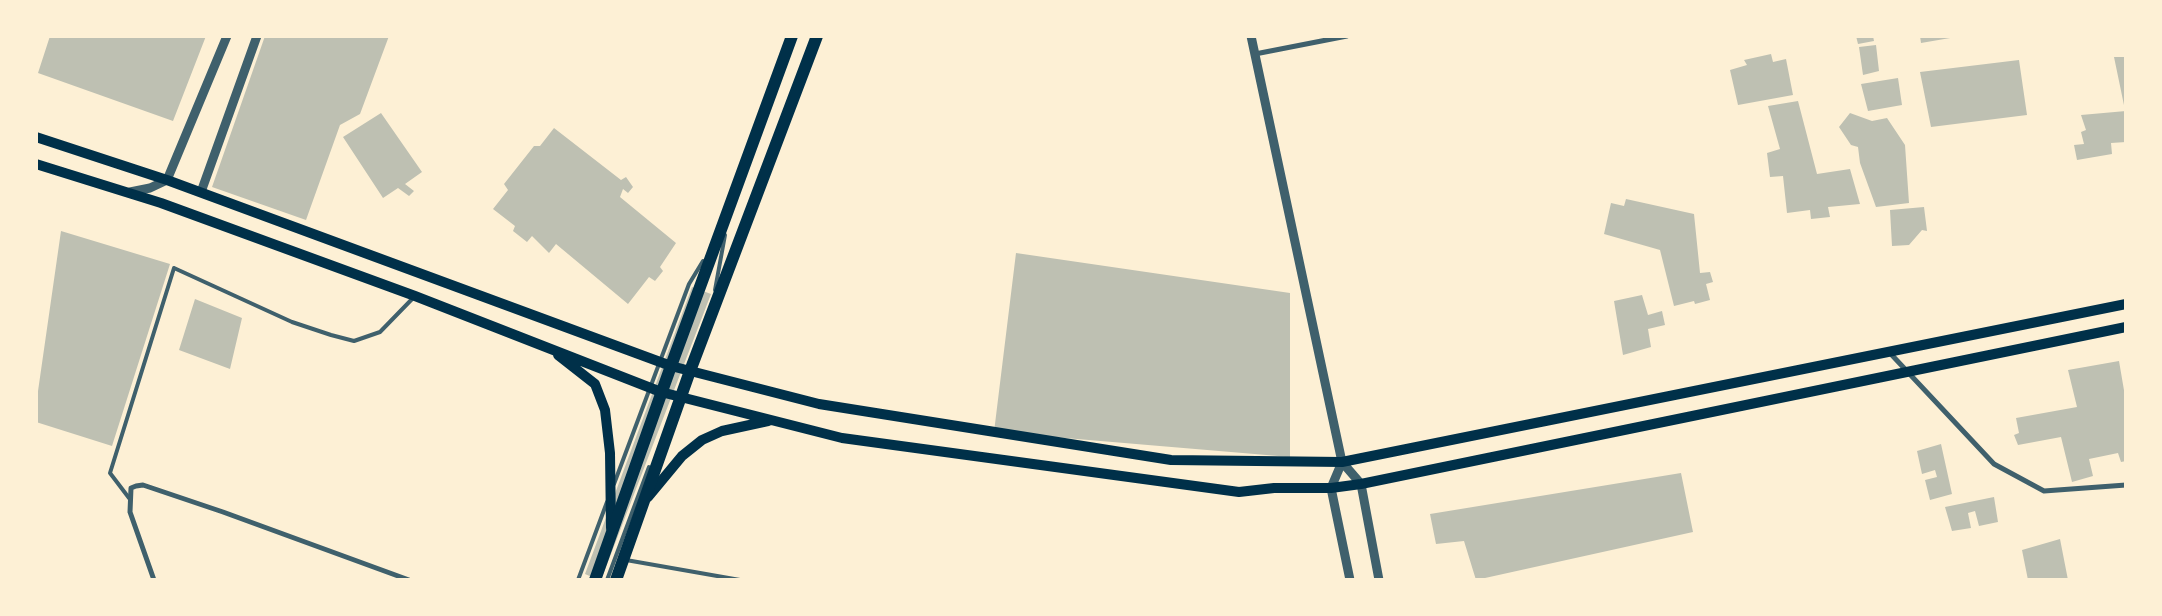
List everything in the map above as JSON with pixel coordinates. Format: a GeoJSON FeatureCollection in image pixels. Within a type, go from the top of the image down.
{"type":"FeatureCollection","features":[{"type":"Feature","properties":{"kind":"main road"},"geometry":{"type":"LineString","coordinates":[[595,580],[661,392],[792,36]]}},
{"type":"Feature","properties":{"kind":"main road"},"geometry":{"type":"LineString","coordinates":[[616,580],[690,371],[817,36]]}},
{"type":"Feature","properties":{"kind":"main road"},"geometry":{"type":"LineString","coordinates":[[36,137],[201,192],[671,366],[819,404],[1171,460],[1342,462],[2126,304]]}},
{"type":"Feature","properties":{"kind":"main road"},"geometry":{"type":"LineString","coordinates":[[36,164],[130,192],[414,296],[661,392],[842,438],[1239,492],[1274,488],[1331,488],[1361,484],[2126,327]]}},
{"type":"Feature","properties":{"kind":"main road"},"geometry":{"type":"LineString","coordinates":[[549,348],[594,384],[605,410],[610,453],[610,537]]}},
{"type":"Feature","properties":{"kind":"main road"},"geometry":{"type":"LineString","coordinates":[[645,500],[682,456],[702,440],[722,431],[772,420]]}},
{"type":"Feature","properties":{"kind":"street"},"geometry":{"type":"LineString","coordinates":[[130,192],[150,188],[167,180],[226,36]]}},
{"type":"Feature","properties":{"kind":"street"},"geometry":{"type":"LineString","coordinates":[[201,192],[257,36]]}},
{"type":"Feature","properties":{"kind":"street"},"geometry":{"type":"LineString","coordinates":[[1251,36],[1342,462],[1361,484],[1379,580]]}},
{"type":"Feature","properties":{"kind":"street"},"geometry":{"type":"LineString","coordinates":[[1255,54],[1347,36]]}},
{"type":"Feature","properties":{"kind":"street"},"geometry":{"type":"LineString","coordinates":[[1888,352],[1994,464],[2044,490],[2126,485]]}},
{"type":"Feature","properties":{"kind":"street"},"geometry":{"type":"LineString","coordinates":[[1342,462],[1331,488],[1350,580]]}},
{"type":"Feature","properties":{"kind":"street"},"geometry":{"type":"LineString","coordinates":[[154,580],[130,512],[129,498],[131,488],[143,485],[409,580]]}},
{"type":"Feature","properties":{"kind":"lane"},"geometry":{"type":"LineString","coordinates":[[656,451],[714,297],[727,223],[796,36]]}},
{"type":"Feature","properties":{"kind":"lane"},"geometry":{"type":"LineString","coordinates":[[578,580],[690,284],[727,223]]}},
{"type":"Feature","properties":{"kind":"lane"},"geometry":{"type":"LineString","coordinates":[[129,498],[110,473],[174,268],[292,322],[354,341],[380,332],[414,296]]}},
{"type":"Feature","properties":{"kind":"lane"},"geometry":{"type":"LineString","coordinates":[[607,580],[652,460]]}},
{"type":"Feature","properties":{"kind":"lane"},"geometry":{"type":"LineString","coordinates":[[624,560],[740,580]]}},
{"type":"Feature","properties":{"kind":"building"},"geometry":{"type":"Polygon","coordinates":[[[50,36],[206,36],[173,121],[38,73],[50,36]]]}},
{"type":"Feature","properties":{"kind":"building"},"geometry":{"type":"Polygon","coordinates":[[[265,36],[389,36],[360,114],[340,125],[306,220],[212,187],[265,36]]]}},
{"type":"Feature","properties":{"kind":"building"},"geometry":{"type":"Polygon","coordinates":[[[1856,36],[1873,36],[1874,41],[1858,44],[1856,36]]]}},
{"type":"Feature","properties":{"kind":"building"},"geometry":{"type":"Polygon","coordinates":[[[1920,36],[1956,36],[1956,37],[1921,43],[1920,36]]]}},
{"type":"Feature","properties":{"kind":"building"},"geometry":{"type":"Polygon","coordinates":[[[1876,45],[1879,71],[1863,75],[1859,47],[1876,45]]]}},
{"type":"Feature","properties":{"kind":"building"},"geometry":{"type":"Polygon","coordinates":[[[1771,54],[1773,62],[1786,59],[1793,95],[1738,105],[1730,70],[1747,65],[1744,60],[1771,54]]]}},
{"type":"Feature","properties":{"kind":"building"},"geometry":{"type":"Polygon","coordinates":[[[2114,57],[2126,57],[2126,110],[2125,110],[2114,57]]]}},
{"type":"Feature","properties":{"kind":"building"},"geometry":{"type":"Polygon","coordinates":[[[2019,60],[2027,115],[1931,127],[1920,72],[2019,60]]]}},
{"type":"Feature","properties":{"kind":"building"},"geometry":{"type":"Polygon","coordinates":[[[1898,78],[1902,105],[1868,111],[1861,84],[1898,78]]]}},
{"type":"Feature","properties":{"kind":"building"},"geometry":{"type":"Polygon","coordinates":[[[1798,101],[1817,174],[1850,169],[1860,204],[1828,207],[1830,217],[1811,219],[1810,210],[1787,213],[1783,176],[1770,177],[1767,153],[1780,149],[1768,106],[1798,101]]]}},
{"type":"Feature","properties":{"kind":"building"},"geometry":{"type":"Polygon","coordinates":[[[2126,111],[2126,142],[2111,143],[2112,154],[2077,160],[2074,145],[2084,144],[2081,132],[2086,130],[2081,115],[2126,111]]]}},
{"type":"Feature","properties":{"kind":"building"},"geometry":{"type":"Polygon","coordinates":[[[381,113],[422,172],[405,184],[414,191],[409,196],[398,188],[383,198],[343,137],[381,113]]]}},
{"type":"Feature","properties":{"kind":"building"},"geometry":{"type":"Polygon","coordinates":[[[1850,113],[1872,121],[1887,118],[1905,145],[1909,203],[1876,207],[1860,163],[1858,147],[1851,145],[1839,127],[1850,113]]]}},
{"type":"Feature","properties":{"kind":"building"},"geometry":{"type":"Polygon","coordinates":[[[554,128],[621,180],[626,177],[633,187],[628,193],[623,189],[620,197],[676,243],[660,267],[663,271],[655,281],[649,277],[628,304],[556,244],[549,253],[532,236],[527,242],[513,231],[515,226],[493,209],[508,190],[504,184],[534,146],[540,146],[554,128]]]}},
{"type":"Feature","properties":{"kind":"building"},"geometry":{"type":"Polygon","coordinates":[[[1626,199],[1694,214],[1700,273],[1710,272],[1713,282],[1706,284],[1710,300],[1695,304],[1694,301],[1674,306],[1660,250],[1604,234],[1611,203],[1624,206],[1626,199]]]}},
{"type":"Feature","properties":{"kind":"building"},"geometry":{"type":"Polygon","coordinates":[[[1924,207],[1927,231],[1922,230],[1909,245],[1892,246],[1890,210],[1924,207]]]}},
{"type":"Feature","properties":{"kind":"building"},"geometry":{"type":"Polygon","coordinates":[[[61,231],[170,264],[112,446],[36,422],[36,405],[61,231]]]}},
{"type":"Feature","properties":{"kind":"building"},"geometry":{"type":"Polygon","coordinates":[[[1016,253],[1290,293],[1290,457],[994,432],[1016,253]]]}},
{"type":"Feature","properties":{"kind":"building"},"geometry":{"type":"Polygon","coordinates":[[[692,287],[711,294],[601,580],[599,580],[585,574],[692,287]]]}},
{"type":"Feature","properties":{"kind":"building"},"geometry":{"type":"Polygon","coordinates":[[[1642,295],[1648,315],[1662,311],[1665,325],[1648,329],[1651,347],[1623,355],[1614,301],[1642,295]]]}},
{"type":"Feature","properties":{"kind":"building"},"geometry":{"type":"Polygon","coordinates":[[[195,299],[242,318],[230,369],[179,350],[195,299]]]}},
{"type":"Feature","properties":{"kind":"building"},"geometry":{"type":"Polygon","coordinates":[[[2119,361],[2126,402],[2126,461],[2121,462],[2118,453],[2089,459],[2093,476],[2072,482],[2061,437],[2018,445],[2014,435],[2019,433],[2016,418],[2077,407],[2068,370],[2119,361]]]}},
{"type":"Feature","properties":{"kind":"building"},"geometry":{"type":"Polygon","coordinates":[[[1941,444],[1952,494],[1930,500],[1925,480],[1937,477],[1935,470],[1922,474],[1917,451],[1941,444]]]}},
{"type":"Feature","properties":{"kind":"building"},"geometry":{"type":"Polygon","coordinates":[[[1681,473],[1693,532],[1476,580],[1464,541],[1436,544],[1430,514],[1681,473]]]}},
{"type":"Feature","properties":{"kind":"building"},"geometry":{"type":"Polygon","coordinates":[[[1994,497],[1998,522],[1979,526],[1975,511],[1968,513],[1971,528],[1952,531],[1945,507],[1994,497]]]}},
{"type":"Feature","properties":{"kind":"building"},"geometry":{"type":"Polygon","coordinates":[[[2060,539],[2068,580],[2028,580],[2022,550],[2060,539]]]}}]}
